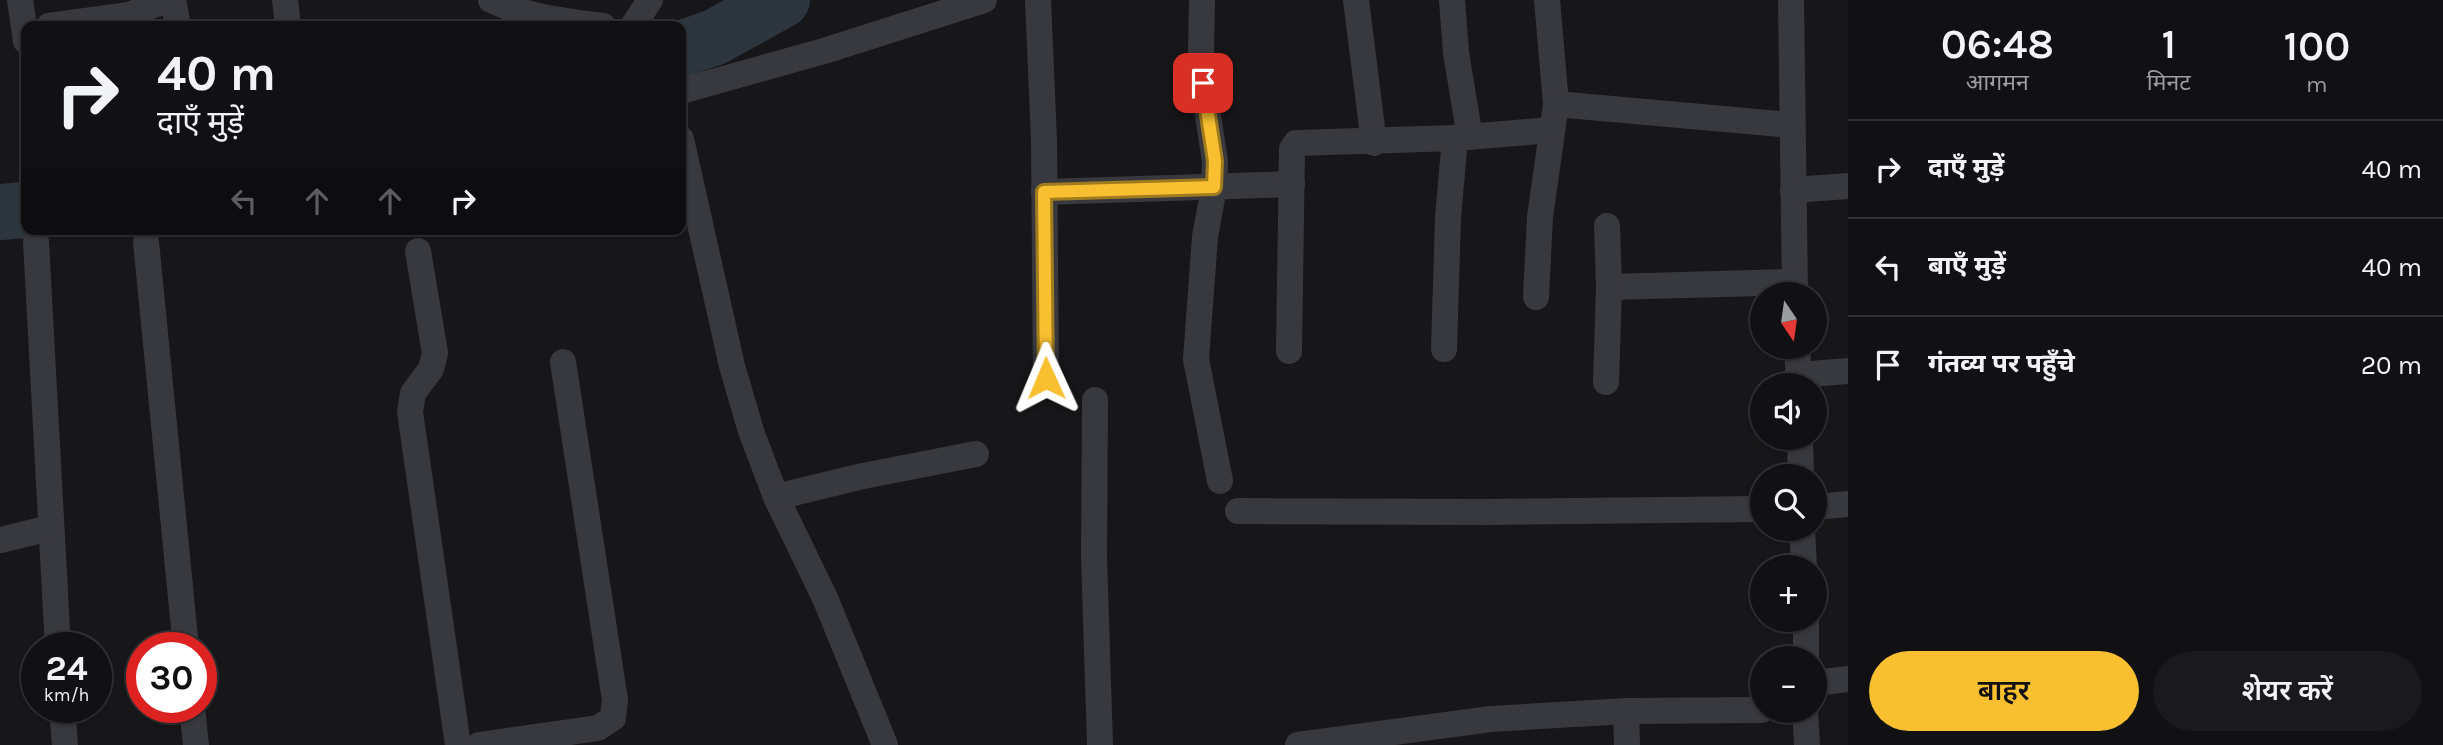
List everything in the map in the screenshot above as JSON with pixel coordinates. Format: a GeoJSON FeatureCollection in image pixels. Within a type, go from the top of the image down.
{"type":"FeatureCollection","features":[{"type":"Feature","properties":{"kind":"street"},"geometry":{"type":"LineString","coordinates":[[20,0],[27,21]]}},
{"type":"Feature","properties":{"kind":"street"},"geometry":{"type":"LineString","coordinates":[[94,21],[129,15],[166,0]]}},
{"type":"Feature","properties":{"kind":"street"},"geometry":{"type":"LineString","coordinates":[[173,0],[177,21]]}},
{"type":"Feature","properties":{"kind":"street"},"geometry":{"type":"LineString","coordinates":[[285,0],[287,21]]}},
{"type":"Feature","properties":{"kind":"street"},"geometry":{"type":"LineString","coordinates":[[491,0],[539,17],[567,21]]}},
{"type":"Feature","properties":{"kind":"street"},"geometry":{"type":"LineString","coordinates":[[636,21],[650,0]]}},
{"type":"Feature","properties":{"kind":"street"},"geometry":{"type":"LineString","coordinates":[[686,90],[824,51],[984,0]]}},
{"type":"Feature","properties":{"kind":"street"},"geometry":{"type":"LineString","coordinates":[[1038,0],[1046,378]]}},
{"type":"Feature","properties":{"kind":"street"},"geometry":{"type":"LineString","coordinates":[[1202,0],[1202,72],[1215,161],[1214,187],[1205,237],[1196,359],[1220,481]]}},
{"type":"Feature","properties":{"kind":"street"},"geometry":{"type":"LineString","coordinates":[[1356,0],[1374,143]]}},
{"type":"Feature","properties":{"kind":"street"},"geometry":{"type":"LineString","coordinates":[[1444,349],[1448,218],[1463,138],[1452,0]]}},
{"type":"Feature","properties":{"kind":"street"},"geometry":{"type":"LineString","coordinates":[[1536,297],[1540,217],[1554,117],[1546,0]]}},
{"type":"Feature","properties":{"kind":"street"},"geometry":{"type":"LineString","coordinates":[[1791,0],[1795,282]]}},
{"type":"Feature","properties":{"kind":"street"},"geometry":{"type":"LineString","coordinates":[[1289,351],[1292,149],[1296,143],[1374,143],[1463,138],[1554,117],[1792,125]]}},
{"type":"Feature","properties":{"kind":"street"},"geometry":{"type":"LineString","coordinates":[[686,161],[732,366],[751,431],[776,497],[825,598],[885,745]]}},
{"type":"Feature","properties":{"kind":"street"},"geometry":{"type":"LineString","coordinates":[[1044,192],[1292,184]]}},
{"type":"Feature","properties":{"kind":"street"},"geometry":{"type":"LineString","coordinates":[[1793,190],[1848,186]]}},
{"type":"Feature","properties":{"kind":"street"},"geometry":{"type":"LineString","coordinates":[[1606,382],[1609,287],[1607,226]]}},
{"type":"Feature","properties":{"kind":"street"},"geometry":{"type":"LineString","coordinates":[[36,242],[57,632]]}},
{"type":"Feature","properties":{"kind":"street"},"geometry":{"type":"LineString","coordinates":[[146,242],[184,632]]}},
{"type":"Feature","properties":{"kind":"street"},"geometry":{"type":"LineString","coordinates":[[418,251],[436,353],[430,369],[413,393],[411,412],[458,745]]}},
{"type":"Feature","properties":{"kind":"street"},"geometry":{"type":"LineString","coordinates":[[1609,287],[1750,288]]}},
{"type":"Feature","properties":{"kind":"street"},"geometry":{"type":"LineString","coordinates":[[479,745],[598,728],[613,719],[615,700],[563,362]]}},
{"type":"Feature","properties":{"kind":"street"},"geometry":{"type":"LineString","coordinates":[[1827,375],[1848,371]]}},
{"type":"Feature","properties":{"kind":"street"},"geometry":{"type":"LineString","coordinates":[[1095,400],[1094,557],[1100,745]]}},
{"type":"Feature","properties":{"kind":"street"},"geometry":{"type":"LineString","coordinates":[[776,497],[863,476],[976,454]]}},
{"type":"Feature","properties":{"kind":"street"},"geometry":{"type":"LineString","coordinates":[[1827,506],[1848,504]]}},
{"type":"Feature","properties":{"kind":"street"},"geometry":{"type":"LineString","coordinates":[[1238,511],[1750,509]]}},
{"type":"Feature","properties":{"kind":"street"},"geometry":{"type":"LineString","coordinates":[[0,540],[50,528]]}},
{"type":"Feature","properties":{"kind":"street"},"geometry":{"type":"LineString","coordinates":[[1827,682],[1848,679]]}},
{"type":"Feature","properties":{"kind":"street"},"geometry":{"type":"LineString","coordinates":[[1298,745],[1490,719],[1626,711],[1750,710]]}},
{"type":"Feature","properties":{"kind":"street"},"geometry":{"type":"LineString","coordinates":[[1626,711],[1627,745]]}},
{"type":"Feature","properties":{"kind":"street"},"geometry":{"type":"LineString","coordinates":[[63,723],[65,745]]}},
{"type":"Feature","properties":{"kind":"street"},"geometry":{"type":"LineString","coordinates":[[194,723],[196,745]]}},
{"type":"Feature","properties":{"kind":"street"},"geometry":{"type":"LineString","coordinates":[[1806,723],[1807,745]]}},
{"type":"Feature","properties":{"kind":"waterway"},"geometry":{"type":"LineString","coordinates":[[686,47],[715,37],[782,0]]}},
{"type":"Feature","properties":{"kind":"waterway"},"geometry":{"type":"LineString","coordinates":[[0,212],[21,210]]}},
{"type":"Feature","properties":{"kind":"route"},"geometry":{"type":"LineString","coordinates":[[1046,378],[1044,192],[1214,187],[1215,161],[1203,83]]}}]}
